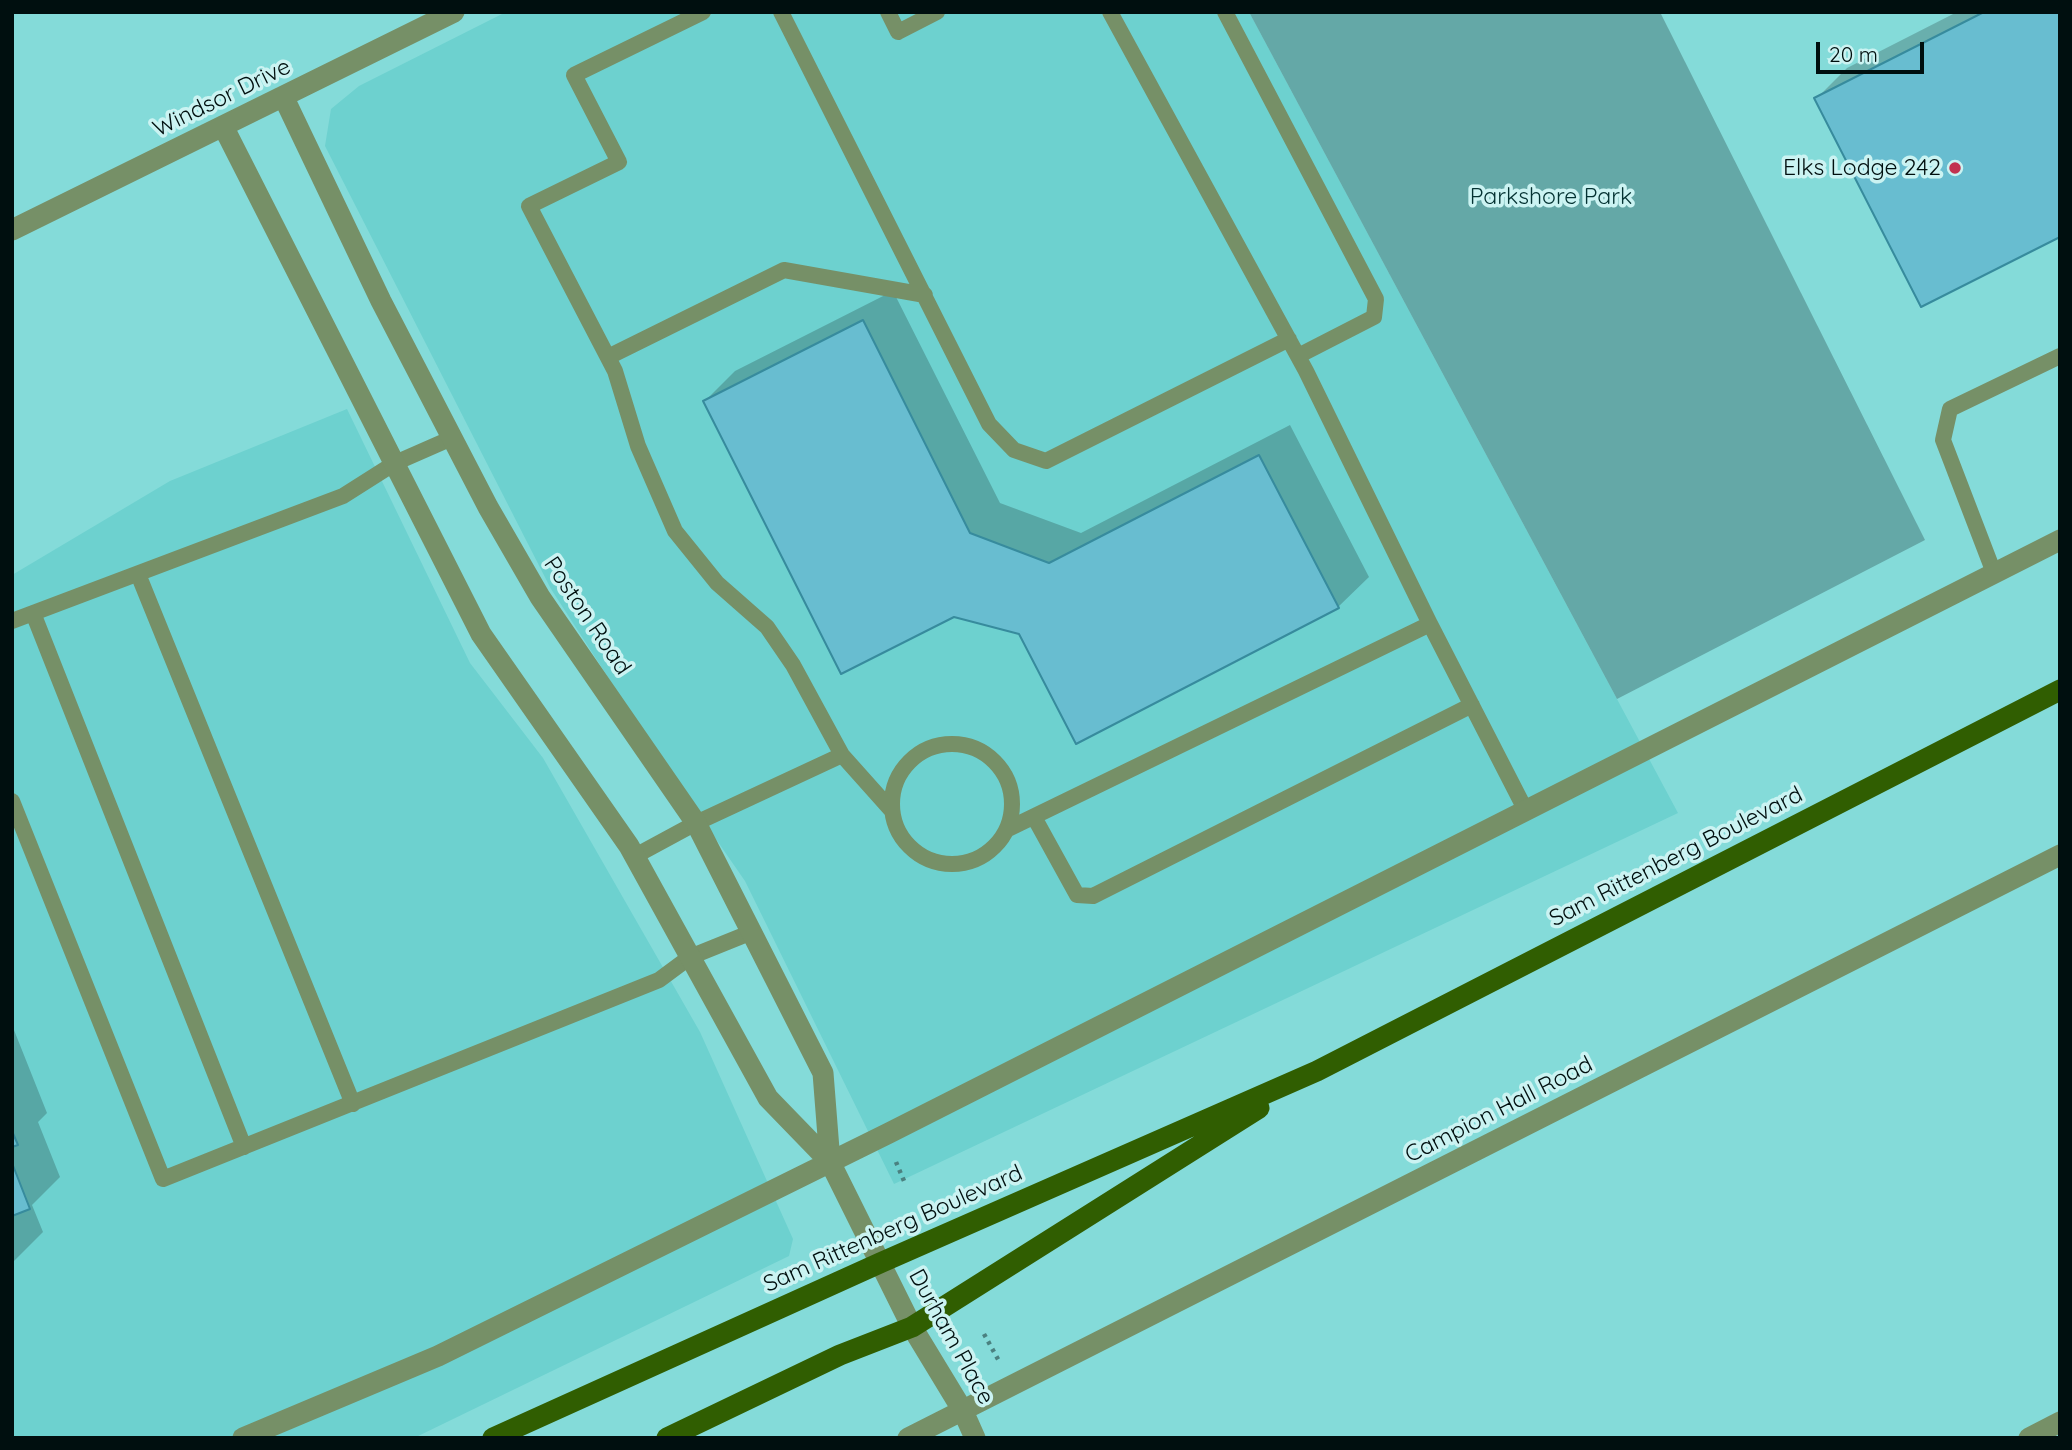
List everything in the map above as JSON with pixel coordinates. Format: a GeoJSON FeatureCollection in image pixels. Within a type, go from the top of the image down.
{"type":"FeatureCollection","features":[{"type":"Feature","properties":{"kind":"main road","name":"Sam Rittenberg Boulevard"},"geometry":{"type":"LineString","coordinates":[[493,1438],[880,1263],[1317,1071],[2060,690]]}},
{"type":"Feature","properties":{"kind":"main road","name":"Sam Rittenberg Boulevard"},"geometry":{"type":"LineString","coordinates":[[667,1438],[840,1355],[912,1327],[1317,1071]]}},
{"type":"Feature","properties":{"kind":"street","name":"Windsor Drive"},"geometry":{"type":"LineString","coordinates":[[12,230],[454,12]]}},
{"type":"Feature","properties":{"kind":"street","name":"Poston Road"},"geometry":{"type":"LineString","coordinates":[[284,98],[382,300],[488,507],[540,597],[696,822],[824,1073],[830,1162]]}},
{"type":"Feature","properties":{"kind":"street","name":"Poston Road"},"geometry":{"type":"LineString","coordinates":[[223,126],[481,634],[635,856],[768,1098],[830,1162],[880,1263]]}},
{"type":"Feature","properties":{"kind":"street"},"geometry":{"type":"LineString","coordinates":[[243,1438],[438,1356],[830,1162],[2060,540]]}},
{"type":"Feature","properties":{"kind":"street","name":"Campion Hall Road"},"geometry":{"type":"LineString","coordinates":[[908,1438],[2060,855]]}},
{"type":"Feature","properties":{"kind":"street","name":"Durham Place"},"geometry":{"type":"LineString","coordinates":[[880,1263],[912,1327],[963,1411],[975,1438]]}},
{"type":"Feature","properties":{"kind":"street"},"geometry":{"type":"LineString","coordinates":[[2029,1438],[2060,1422]]}},
{"type":"Feature","properties":{"kind":"lane"},"geometry":{"type":"LineString","coordinates":[[703,12],[574,75],[619,162],[529,206],[608,357],[638,446],[675,531],[718,583],[767,627],[793,665],[842,755],[892,811]]}},
{"type":"Feature","properties":{"kind":"lane"},"geometry":{"type":"LineString","coordinates":[[781,12],[989,424],[1014,450],[1046,461],[1289,339]]}},
{"type":"Feature","properties":{"kind":"lane"},"geometry":{"type":"LineString","coordinates":[[888,12],[898,32],[937,12]]}},
{"type":"Feature","properties":{"kind":"lane"},"geometry":{"type":"LineString","coordinates":[[1110,12],[1298,356],[1525,811]]}},
{"type":"Feature","properties":{"kind":"lane"},"geometry":{"type":"LineString","coordinates":[[1225,12],[1376,299],[1374,317],[1298,356]]}},
{"type":"Feature","properties":{"kind":"lane"},"geometry":{"type":"LineString","coordinates":[[608,357],[784,270],[925,295]]}},
{"type":"Feature","properties":{"kind":"lane"},"geometry":{"type":"LineString","coordinates":[[1994,573],[1943,440],[1950,409],[2060,356]]}},
{"type":"Feature","properties":{"kind":"lane"},"geometry":{"type":"LineString","coordinates":[[12,621],[343,496],[394,463],[452,438]]}},
{"type":"Feature","properties":{"kind":"lane"},"geometry":{"type":"LineString","coordinates":[[138,574],[353,1104]]}},
{"type":"Feature","properties":{"kind":"lane"},"geometry":{"type":"LineString","coordinates":[[33,613],[244,1147]]}},
{"type":"Feature","properties":{"kind":"lane"},"geometry":{"type":"LineString","coordinates":[[1007,829],[1430,624]]}},
{"type":"Feature","properties":{"kind":"lane"},"geometry":{"type":"LineString","coordinates":[[1034,817],[1077,895],[1093,895],[1472,705]]}},
{"type":"Feature","properties":{"kind":"lane"},"geometry":{"type":"LineString","coordinates":[[952,744],[971,747],[989,757],[1003,772],[1011,790],[1013,810],[1007,829],[996,846],[981,858],[963,864],[943,864],[924,858],[908,846],[898,830],[892,811],[894,790],[901,772],[914,757],[932,747],[952,744]]}},
{"type":"Feature","properties":{"kind":"lane"},"geometry":{"type":"LineString","coordinates":[[635,856],[696,822],[842,755]]}},
{"type":"Feature","properties":{"kind":"lane"},"geometry":{"type":"LineString","coordinates":[[12,801],[163,1179],[659,980],[690,957],[752,932]]}},
{"type":"Feature","properties":{"kind":"path"},"geometry":{"type":"LineString","coordinates":[[896,1162],[904,1181]]}},
{"type":"Feature","properties":{"kind":"path"},"geometry":{"type":"LineString","coordinates":[[984,1334],[1002,1366]]}},
{"type":"Feature","properties":{"kind":"shaded area"},"geometry":{"type":"Polygon","coordinates":[[[506,12],[1249,12],[1678,813],[894,1184],[745,881],[668,770],[551,589],[325,146],[331,109],[359,86],[506,12]]]}},
{"type":"Feature","properties":{"kind":"shaded area"},"geometry":{"type":"Polygon","coordinates":[[[347,409],[470,663],[543,758],[700,1032],[793,1239],[789,1256],[414,1438],[12,1438],[12,575],[170,481],[347,409]]]}},
{"type":"Feature","properties":{"kind":"green space","name":"Parkshore Park"},"geometry":{"type":"Polygon","coordinates":[[[1249,12],[1660,12],[1925,540],[1617,699],[1249,12]]]}},
{"type":"Feature","properties":{"kind":"building","name":"Elks Lodge 242"},"geometry":{"type":"Polygon","coordinates":[[[1984,12],[2060,12],[2060,237],[1921,307],[1814,98],[1984,12]]]}},
{"type":"Feature","properties":{"kind":"building"},"geometry":{"type":"Polygon","coordinates":[[[863,320],[970,533],[1049,563],[1259,455],[1339,608],[1076,744],[1019,634],[954,617],[841,674],[703,401],[863,320]]]}},
{"type":"Feature","properties":{"kind":"building"},"geometry":{"type":"Polygon","coordinates":[[[12,1131],[18,1145],[12,1147],[12,1131]]]}},
{"type":"Feature","properties":{"kind":"building"},"geometry":{"type":"Polygon","coordinates":[[[12,1163],[30,1209],[12,1216],[12,1163]]]}},
{"type":"Feature","properties":{"kind":"place","name":"Elks Lodge 242"},"geometry":{"type":"Point","coordinates":[1955,168]}}]}
